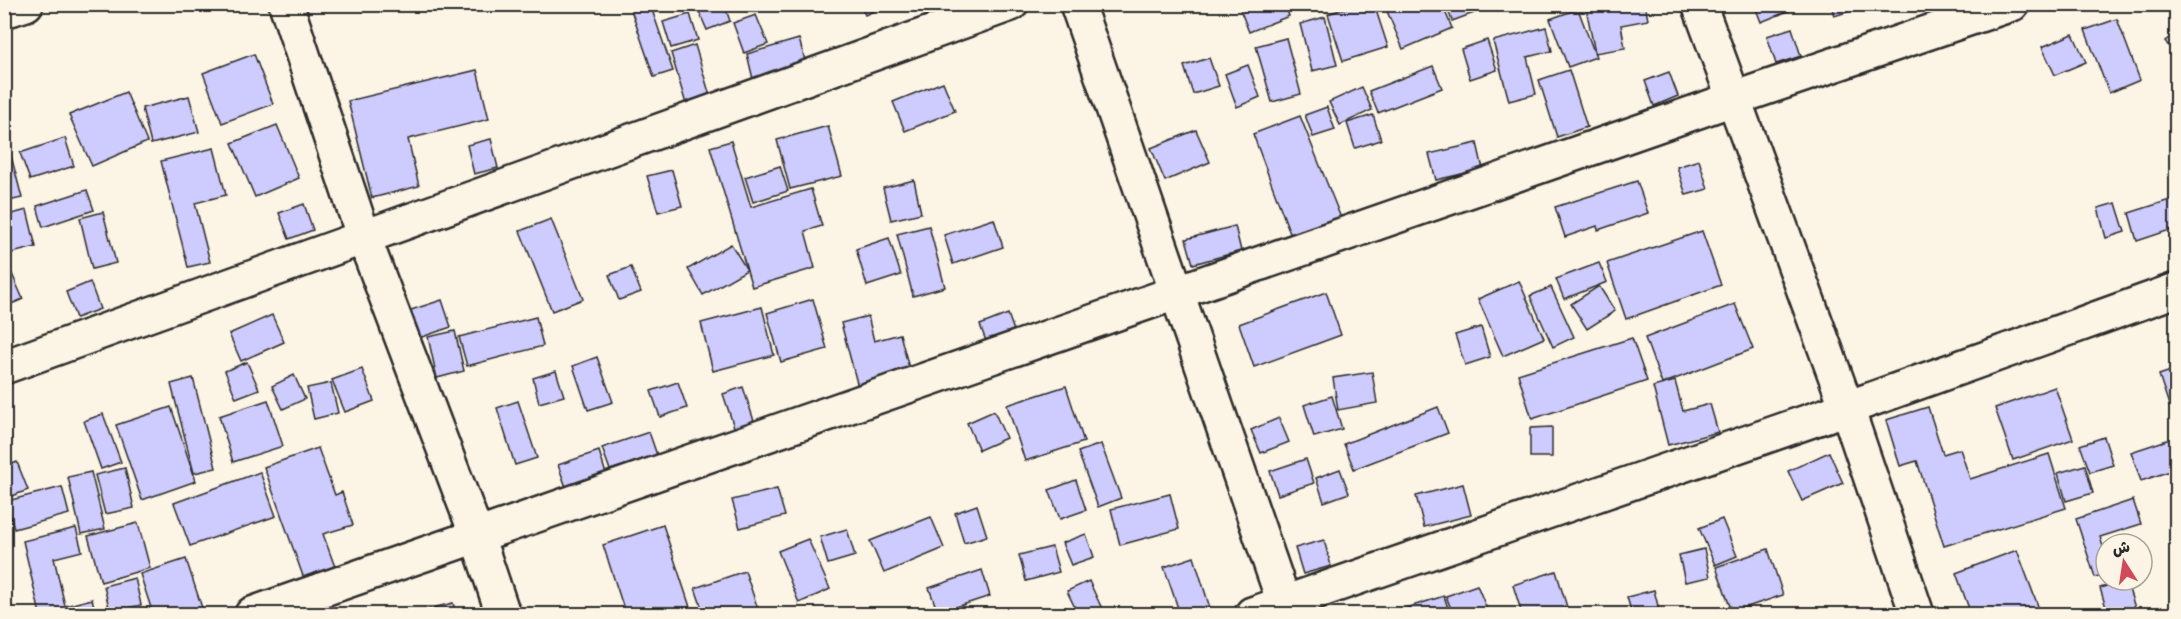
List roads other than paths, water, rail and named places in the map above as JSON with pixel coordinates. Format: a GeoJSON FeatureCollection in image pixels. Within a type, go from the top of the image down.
{"type":"FeatureCollection","features":[{"type":"Feature","properties":{"kind":"street"},"geometry":{"type":"LineString","coordinates":[[4,11],[26,4]]}},
{"type":"Feature","properties":{"kind":"street"},"geometry":{"type":"LineString","coordinates":[[286,4],[364,238],[477,536],[503,615]]}},
{"type":"Feature","properties":{"kind":"street"},"geometry":{"type":"LineString","coordinates":[[4,367],[1011,4]]}},
{"type":"Feature","properties":{"kind":"street"},"geometry":{"type":"LineString","coordinates":[[1077,4],[1286,609]]}},
{"type":"Feature","properties":{"kind":"street"},"geometry":{"type":"LineString","coordinates":[[1699,4],[1847,408],[1917,615]]}},
{"type":"Feature","properties":{"kind":"street"},"geometry":{"type":"LineString","coordinates":[[252,615],[2012,4]]}},
{"type":"Feature","properties":{"kind":"street"},"geometry":{"type":"LineString","coordinates":[[1252,615],[1286,609],[2176,290]]}}]}
